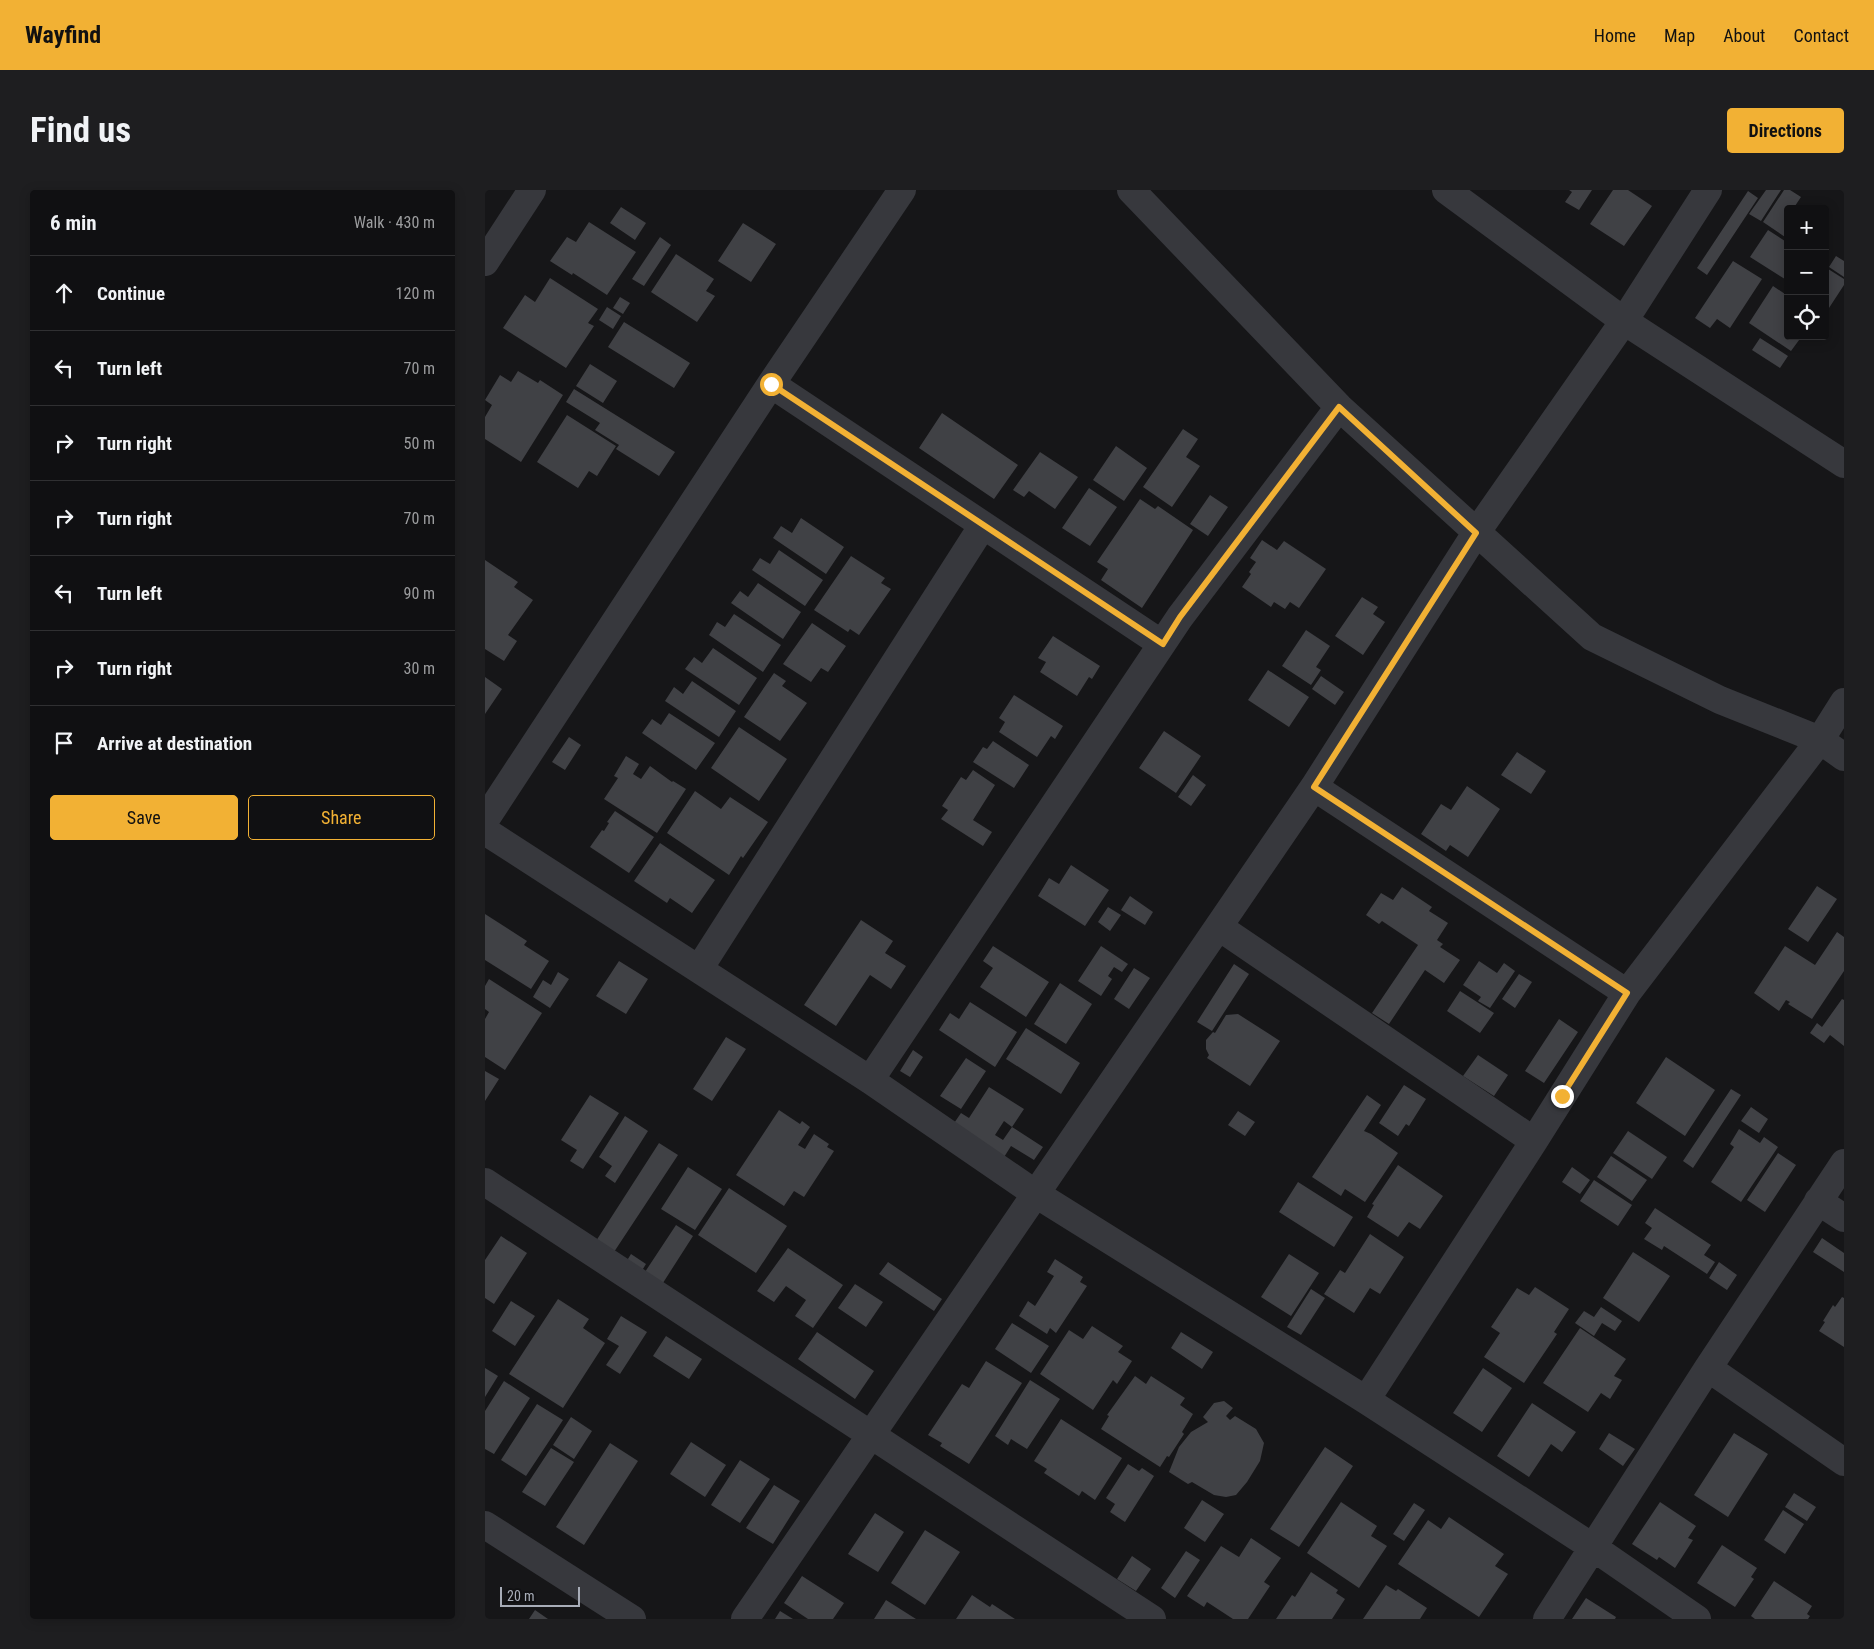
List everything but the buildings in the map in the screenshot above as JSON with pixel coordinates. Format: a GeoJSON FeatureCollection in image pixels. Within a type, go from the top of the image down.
{"type":"FeatureCollection","features":[{"type":"Feature","properties":{"kind":"street"},"geometry":{"type":"LineString","coordinates":[[485,262],[532,190]]}},
{"type":"Feature","properties":{"kind":"street"},"geometry":{"type":"LineString","coordinates":[[485,820],[771,384],[902,190]]}},
{"type":"Feature","properties":{"kind":"street"},"geometry":{"type":"LineString","coordinates":[[1131,190],[1339,407],[1592,637],[1720,700],[1820,740],[1844,757]]}},
{"type":"Feature","properties":{"kind":"street"},"geometry":{"type":"LineString","coordinates":[[1446,190],[1624,321],[1844,464]]}},
{"type":"Feature","properties":{"kind":"street"},"geometry":{"type":"LineString","coordinates":[[745,1619],[1314,787],[1476,533],[1624,321],[1708,190]]}},
{"type":"Feature","properties":{"kind":"street"},"geometry":{"type":"LineString","coordinates":[[771,384],[1163,644]]}},
{"type":"Feature","properties":{"kind":"street"},"geometry":{"type":"LineString","coordinates":[[870,1080],[1180,617],[1339,407]]}},
{"type":"Feature","properties":{"kind":"street"},"geometry":{"type":"LineString","coordinates":[[699,970],[983,525]]}},
{"type":"Feature","properties":{"kind":"street"},"geometry":{"type":"LineString","coordinates":[[1366,1400],[1534,1141],[1627,993],[1820,740],[1844,702]]}},
{"type":"Feature","properties":{"kind":"street"},"geometry":{"type":"LineString","coordinates":[[1314,787],[1627,993]]}},
{"type":"Feature","properties":{"kind":"street"},"geometry":{"type":"LineString","coordinates":[[485,831],[870,1080],[1036,1194],[1366,1400],[1594,1548],[1697,1619]]}},
{"type":"Feature","properties":{"kind":"street"},"geometry":{"type":"LineString","coordinates":[[1219,927],[1534,1141]]}},
{"type":"Feature","properties":{"kind":"street"},"geometry":{"type":"LineString","coordinates":[[1547,1619],[1708,1368],[1844,1163]]}},
{"type":"Feature","properties":{"kind":"street"},"geometry":{"type":"LineString","coordinates":[[485,1182],[1152,1619]]}},
{"type":"Feature","properties":{"kind":"street"},"geometry":{"type":"LineString","coordinates":[[1819,1201],[1844,1218]]}},
{"type":"Feature","properties":{"kind":"street"},"geometry":{"type":"LineString","coordinates":[[1708,1368],[1844,1462]]}},
{"type":"Feature","properties":{"kind":"street"},"geometry":{"type":"LineString","coordinates":[[485,1525],[632,1619]]}},
{"type":"Feature","properties":{"kind":"route"},"geometry":{"type":"LineString","coordinates":[[771,384],[1163,644],[1180,617],[1339,407],[1476,533],[1314,787],[1627,993],[1562,1096]]}}]}
